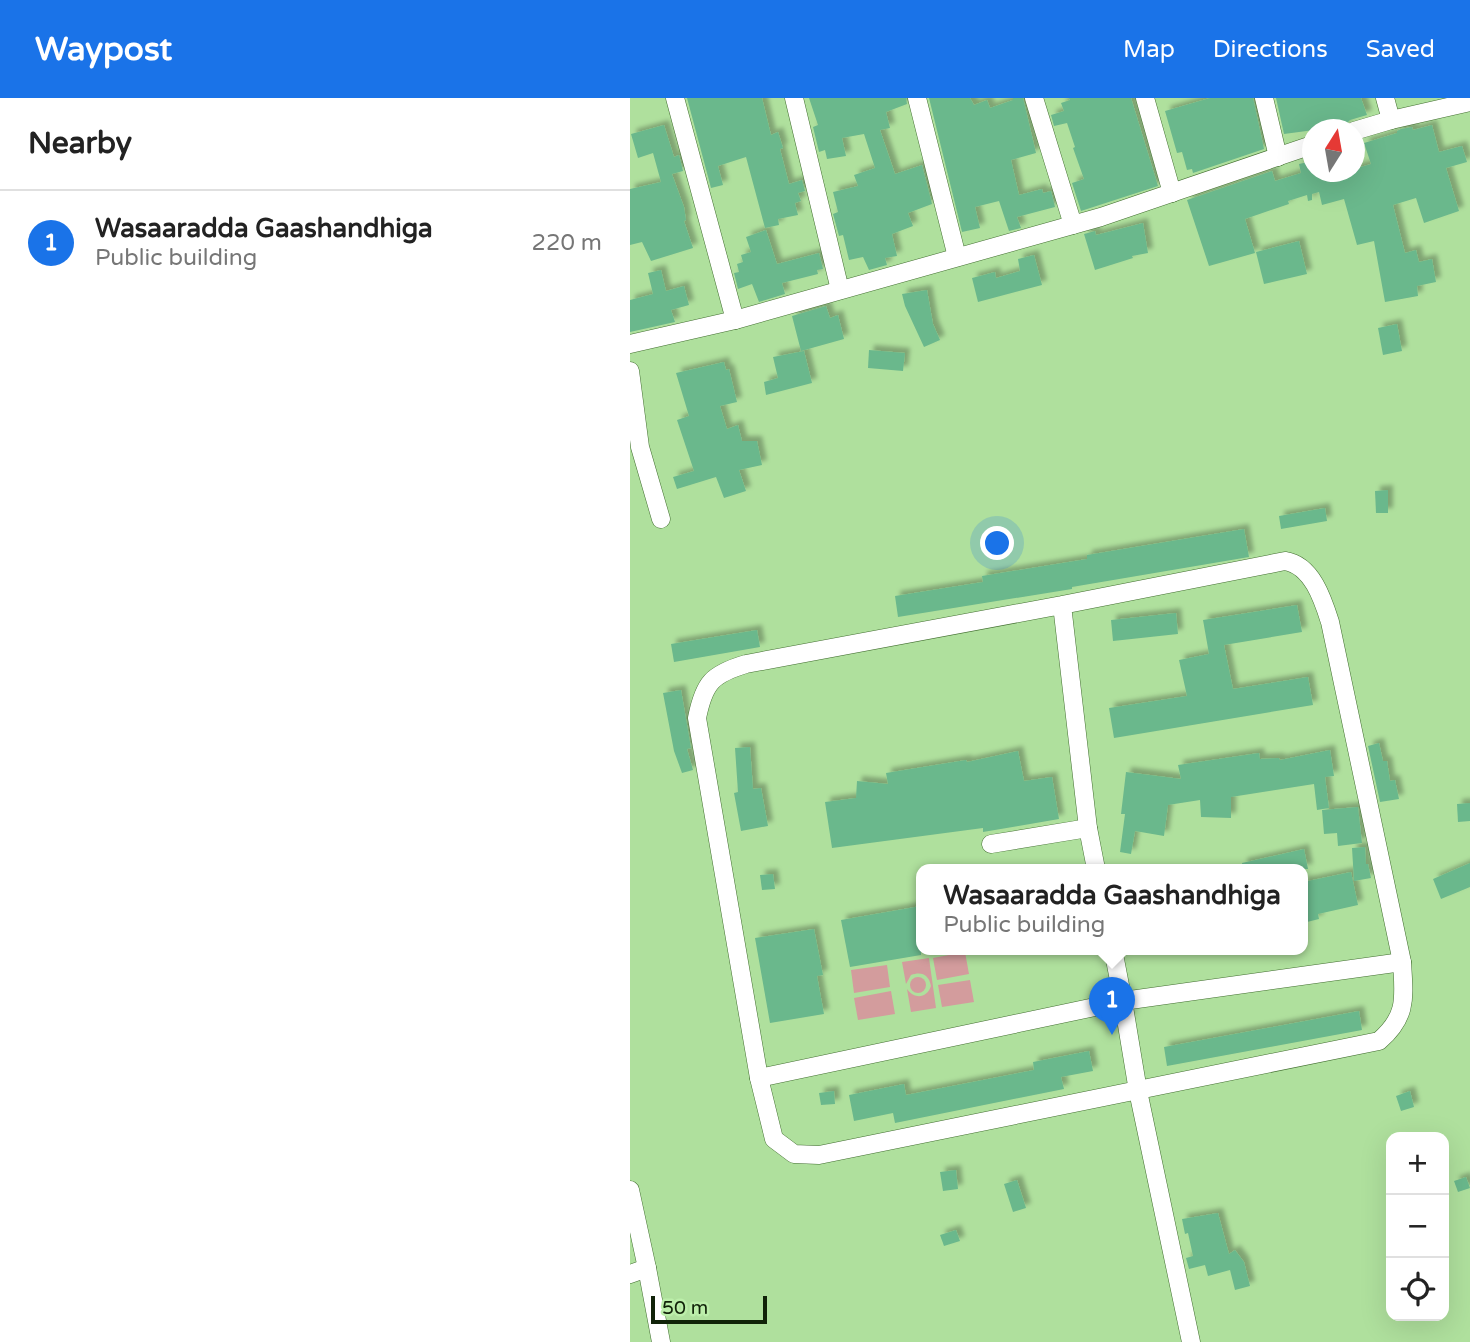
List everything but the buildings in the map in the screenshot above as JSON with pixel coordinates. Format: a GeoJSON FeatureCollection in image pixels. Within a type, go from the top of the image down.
{"type":"FeatureCollection","features":[{"type":"Feature","properties":{"kind":"street"},"geometry":{"type":"LineString","coordinates":[[675,98],[735,320]]}},
{"type":"Feature","properties":{"kind":"street"},"geometry":{"type":"LineString","coordinates":[[794,98],[840,290]]}},
{"type":"Feature","properties":{"kind":"street"},"geometry":{"type":"LineString","coordinates":[[917,98],[957,257]]}},
{"type":"Feature","properties":{"kind":"street"},"geometry":{"type":"LineString","coordinates":[[1034,98],[1073,225]]}},
{"type":"Feature","properties":{"kind":"street"},"geometry":{"type":"LineString","coordinates":[[1145,98],[1172,193]]}},
{"type":"Feature","properties":{"kind":"street"},"geometry":{"type":"LineString","coordinates":[[1264,98],[1278,157]]}},
{"type":"Feature","properties":{"kind":"street"},"geometry":{"type":"LineString","coordinates":[[1385,98],[1391,120]]}},
{"type":"Feature","properties":{"kind":"street"},"geometry":{"type":"LineString","coordinates":[[1365,128],[1470,102]]}},
{"type":"Feature","properties":{"kind":"street"},"geometry":{"type":"LineString","coordinates":[[630,344],[735,320],[1073,225],[1302,149]]}},
{"type":"Feature","properties":{"kind":"street"},"geometry":{"type":"LineString","coordinates":[[630,371],[640,447],[661,519]]}},
{"type":"Feature","properties":{"kind":"street"},"geometry":{"type":"LineString","coordinates":[[1286,561],[1295,563],[1311,579],[1322,597],[1329,622],[1402,962],[1404,1001],[1397,1023],[1379,1041],[819,1155],[794,1154],[774,1139],[759,1079],[697,719],[700,703],[710,682],[723,671],[746,664],[1062,604],[1286,561]]}},
{"type":"Feature","properties":{"kind":"street"},"geometry":{"type":"LineString","coordinates":[[1062,604],[1088,828],[1095,864]]}},
{"type":"Feature","properties":{"kind":"street"},"geometry":{"type":"LineString","coordinates":[[991,844],[1088,828]]}},
{"type":"Feature","properties":{"kind":"street"},"geometry":{"type":"LineString","coordinates":[[1114,955],[1138,1091],[1191,1342]]}},
{"type":"Feature","properties":{"kind":"street"},"geometry":{"type":"LineString","coordinates":[[759,1079],[1123,1000],[1402,962]]}},
{"type":"Feature","properties":{"kind":"street"},"geometry":{"type":"LineString","coordinates":[[630,1190],[661,1342]]}},
{"type":"Feature","properties":{"kind":"street"},"geometry":{"type":"LineString","coordinates":[[630,1274],[648,1268]]}},
{"type":"Feature","properties":{"kind":"shaded area"},"geometry":{"type":"Polygon","coordinates":[[[966,955],[969,974],[937,980],[933,958],[966,955]]]}},
{"type":"Feature","properties":{"kind":"shaded area"},"geometry":{"type":"Polygon","coordinates":[[[929,958],[936,1008],[911,1012],[907,989],[920,996],[927,993],[931,986],[927,977],[918,973],[911,975],[906,984],[902,962],[929,958]]]}},
{"type":"Feature","properties":{"kind":"shaded area"},"geometry":{"type":"Polygon","coordinates":[[[887,965],[890,987],[854,993],[851,970],[887,965]]]}},
{"type":"Feature","properties":{"kind":"shaded area"},"geometry":{"type":"Polygon","coordinates":[[[918,977],[924,979],[924,991],[918,993],[912,991],[910,985],[912,979],[918,977]]]}},
{"type":"Feature","properties":{"kind":"shaded area"},"geometry":{"type":"Polygon","coordinates":[[[970,980],[974,1002],[942,1007],[938,985],[970,980]]]}},
{"type":"Feature","properties":{"kind":"shaded area"},"geometry":{"type":"Polygon","coordinates":[[[891,991],[895,1014],[858,1020],[854,998],[891,991]]]}},
{"type":"Feature","properties":{"kind":"place","name":"Wasaaradda Gaashandhiga"},"geometry":{"type":"Point","coordinates":[1112,1035]}}]}
